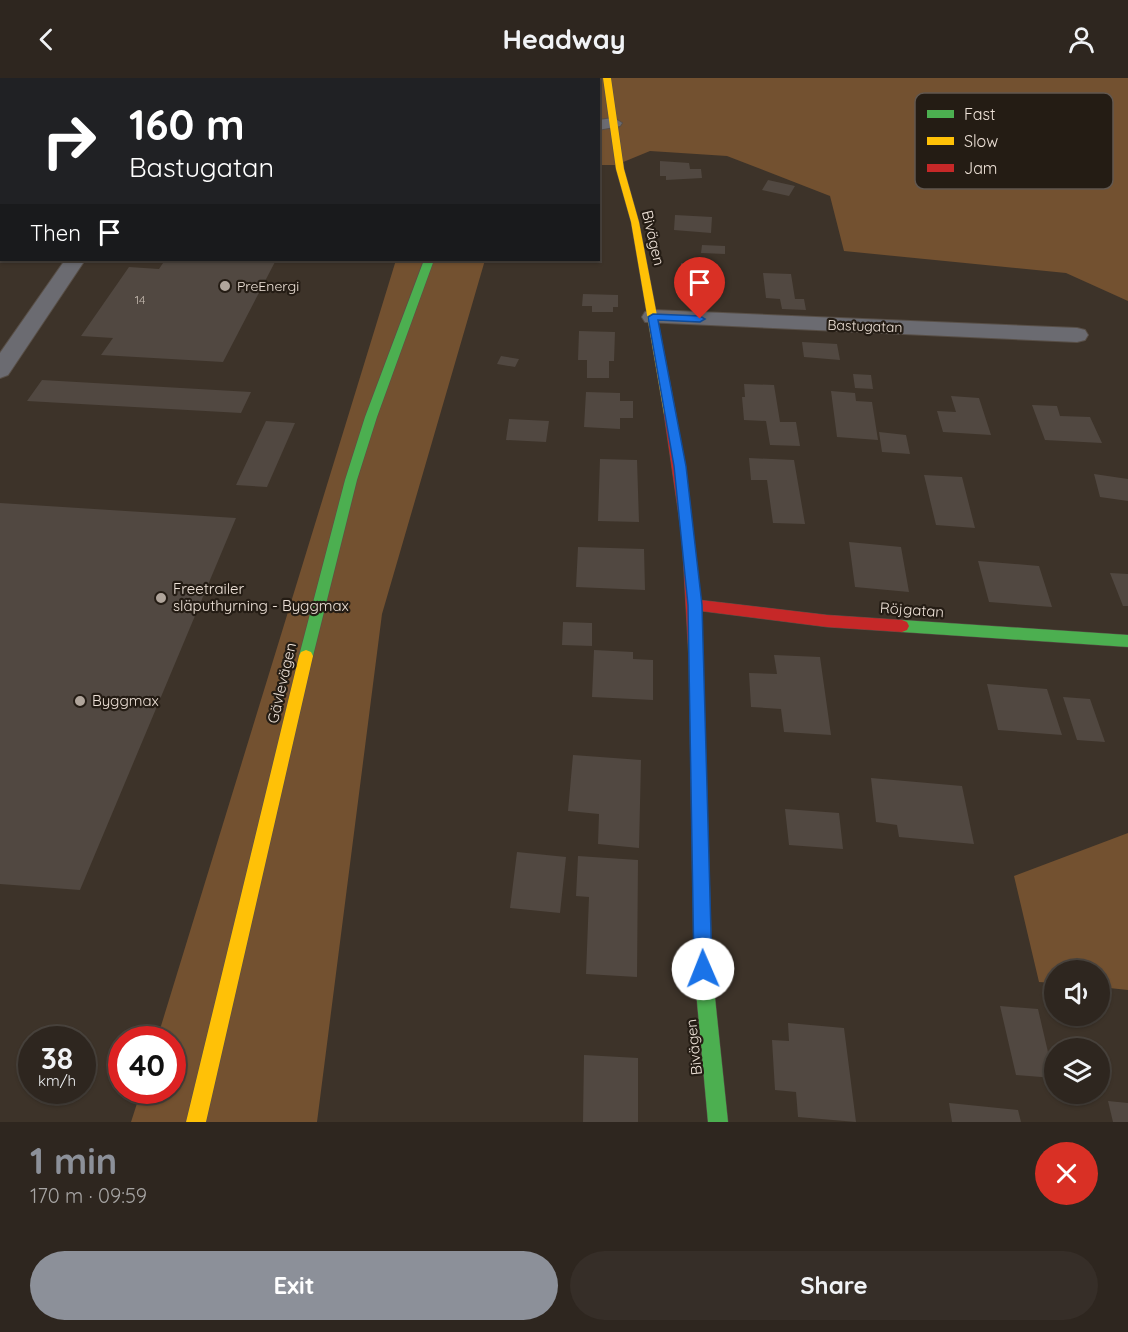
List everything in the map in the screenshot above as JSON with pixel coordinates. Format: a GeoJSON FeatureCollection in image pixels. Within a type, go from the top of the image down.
{"type":"FeatureCollection","features":[{"type":"Feature","properties":{"kind":"street","name":"Bivägen"},"geometry":{"type":"LineString","coordinates":[[605,86],[606,124],[620,169],[626,201],[635,222],[680,466],[695,605],[703,969],[718,1122]]}},
{"type":"Feature","properties":{"kind":"street"},"geometry":{"type":"LineString","coordinates":[[0,370],[74,261]]}},
{"type":"Feature","properties":{"kind":"street","name":"Gävlevägen"},"geometry":{"type":"LineString","coordinates":[[196,1122],[311,633],[351,480],[371,417],[429,261]]}},
{"type":"Feature","properties":{"kind":"street","name":"Bastugatan"},"geometry":{"type":"LineString","coordinates":[[653,317],[1077,335]]}},
{"type":"Feature","properties":{"kind":"street","name":"Röjgatan"},"geometry":{"type":"LineString","coordinates":[[695,605],[827,621],[1128,641]]}},
{"type":"Feature","properties":{"kind":"shaded area"},"geometry":{"type":"Polygon","coordinates":[[[600,78],[1128,78],[1128,301],[1066,273],[844,251],[830,196],[727,156],[650,151],[616,165],[600,165],[600,78]]]}},
{"type":"Feature","properties":{"kind":"shaded area"},"geometry":{"type":"Polygon","coordinates":[[[396,261],[485,261],[382,614],[317,1122],[131,1122],[137,1104],[186,1104],[186,1026],[161,1026],[396,261]]]}},
{"type":"Feature","properties":{"kind":"shaded area"},"geometry":{"type":"Polygon","coordinates":[[[1128,833],[1128,990],[1110,988],[1110,960],[1044,960],[1044,982],[1039,982],[1014,876],[1128,833]]]}},
{"type":"Feature","properties":{"kind":"building"},"geometry":{"type":"Polygon","coordinates":[[[660,161],[689,163],[690,169],[701,169],[702,178],[666,180],[666,176],[660,176],[660,161]]]}},
{"type":"Feature","properties":{"kind":"building"},"geometry":{"type":"Polygon","coordinates":[[[768,180],[795,186],[789,196],[762,190],[768,180]]]}},
{"type":"Feature","properties":{"kind":"building"},"geometry":{"type":"Polygon","coordinates":[[[675,215],[712,217],[711,233],[674,230],[675,215]]]}},
{"type":"Feature","properties":{"kind":"building"},"geometry":{"type":"Polygon","coordinates":[[[702,245],[725,246],[725,254],[701,253],[702,245]]]}},
{"type":"Feature","properties":{"kind":"building"},"geometry":{"type":"Polygon","coordinates":[[[164,261],[275,261],[223,362],[101,355],[113,338],[81,336],[129,267],[159,269],[164,261]]]}},
{"type":"Feature","properties":{"kind":"building"},"geometry":{"type":"Polygon","coordinates":[[[681,263],[706,264],[707,282],[681,281],[681,263]]]}},
{"type":"Feature","properties":{"kind":"building"},"geometry":{"type":"Polygon","coordinates":[[[763,273],[791,274],[795,299],[804,299],[806,310],[782,309],[780,299],[766,298],[763,273]]]}},
{"type":"Feature","properties":{"kind":"building"},"geometry":{"type":"Polygon","coordinates":[[[689,283],[715,284],[715,293],[690,292],[689,283]]]}},
{"type":"Feature","properties":{"kind":"building"},"geometry":{"type":"Polygon","coordinates":[[[583,294],[618,295],[618,307],[613,307],[613,312],[592,312],[592,306],[582,306],[583,294]]]}},
{"type":"Feature","properties":{"kind":"building"},"geometry":{"type":"Polygon","coordinates":[[[579,331],[615,332],[614,361],[609,361],[609,378],[587,378],[587,360],[578,360],[579,331]]]}},
{"type":"Feature","properties":{"kind":"building"},"geometry":{"type":"Polygon","coordinates":[[[802,342],[837,344],[840,360],[804,357],[802,342]]]}},
{"type":"Feature","properties":{"kind":"building"},"geometry":{"type":"Polygon","coordinates":[[[501,356],[519,359],[515,367],[497,364],[501,356]]]}},
{"type":"Feature","properties":{"kind":"building"},"geometry":{"type":"Polygon","coordinates":[[[853,374],[871,375],[873,389],[855,388],[853,374]]]}},
{"type":"Feature","properties":{"kind":"building"},"geometry":{"type":"Polygon","coordinates":[[[42,380],[251,392],[241,413],[27,401],[42,380]]]}},
{"type":"Feature","properties":{"kind":"building"},"geometry":{"type":"Polygon","coordinates":[[[744,384],[774,385],[780,422],[796,422],[800,446],[770,445],[766,421],[744,420],[742,397],[745,397],[744,384]]]}},
{"type":"Feature","properties":{"kind":"building"},"geometry":{"type":"Polygon","coordinates":[[[831,391],[855,393],[856,401],[872,402],[878,440],[837,437],[831,391]]]}},
{"type":"Feature","properties":{"kind":"building"},"geometry":{"type":"Polygon","coordinates":[[[586,392],[620,393],[620,401],[633,401],[633,418],[620,418],[620,429],[584,427],[586,392]]]}},
{"type":"Feature","properties":{"kind":"building"},"geometry":{"type":"Polygon","coordinates":[[[951,396],[979,398],[991,435],[943,432],[937,411],[956,412],[951,396]]]}},
{"type":"Feature","properties":{"kind":"building"},"geometry":{"type":"Polygon","coordinates":[[[1032,405],[1057,406],[1060,416],[1090,417],[1102,443],[1045,440],[1032,405]]]}},
{"type":"Feature","properties":{"kind":"building"},"geometry":{"type":"Polygon","coordinates":[[[509,419],[549,421],[546,442],[506,440],[509,419]]]}},
{"type":"Feature","properties":{"kind":"building"},"geometry":{"type":"Polygon","coordinates":[[[266,421],[295,423],[267,487],[236,485],[266,421]]]}},
{"type":"Feature","properties":{"kind":"building"},"geometry":{"type":"Polygon","coordinates":[[[879,432],[906,435],[910,454],[882,452],[879,432]]]}},
{"type":"Feature","properties":{"kind":"building"},"geometry":{"type":"Polygon","coordinates":[[[749,458],[794,460],[805,524],[773,523],[767,480],[751,480],[749,458]]]}},
{"type":"Feature","properties":{"kind":"building"},"geometry":{"type":"Polygon","coordinates":[[[600,459],[637,460],[639,522],[598,521],[600,459]]]}},
{"type":"Feature","properties":{"kind":"building"},"geometry":{"type":"Polygon","coordinates":[[[1094,474],[1128,479],[1128,501],[1100,497],[1094,474]]]}},
{"type":"Feature","properties":{"kind":"building"},"geometry":{"type":"Polygon","coordinates":[[[924,475],[962,477],[975,528],[936,525],[924,475]]]}},
{"type":"Feature","properties":{"kind":"building","name":"Byggmax"},"geometry":{"type":"Polygon","coordinates":[[[0,503],[236,518],[80,890],[0,884],[0,503]]]}},
{"type":"Feature","properties":{"kind":"building"},"geometry":{"type":"Polygon","coordinates":[[[849,542],[901,547],[909,592],[855,587],[849,542]]]}},
{"type":"Feature","properties":{"kind":"building"},"geometry":{"type":"Polygon","coordinates":[[[578,547],[644,549],[645,590],[576,587],[578,547]]]}},
{"type":"Feature","properties":{"kind":"building"},"geometry":{"type":"Polygon","coordinates":[[[978,561],[1039,566],[1052,607],[989,602],[978,561]]]}},
{"type":"Feature","properties":{"kind":"building"},"geometry":{"type":"Polygon","coordinates":[[[1110,573],[1128,574],[1128,606],[1123,606],[1110,573]]]}},
{"type":"Feature","properties":{"kind":"building"},"geometry":{"type":"Polygon","coordinates":[[[563,622],[592,623],[592,646],[562,645],[563,622]]]}},
{"type":"Feature","properties":{"kind":"building"},"geometry":{"type":"Polygon","coordinates":[[[594,650],[633,652],[633,659],[653,660],[653,700],[592,697],[594,650]]]}},
{"type":"Feature","properties":{"kind":"building"},"geometry":{"type":"Polygon","coordinates":[[[774,655],[820,657],[831,735],[784,732],[781,709],[751,707],[749,673],[777,674],[774,655]]]}},
{"type":"Feature","properties":{"kind":"building"},"geometry":{"type":"Polygon","coordinates":[[[987,684],[1047,689],[1062,735],[998,730],[987,684]]]}},
{"type":"Feature","properties":{"kind":"building"},"geometry":{"type":"Polygon","coordinates":[[[1063,697],[1090,699],[1105,742],[1077,740],[1063,697]]]}},
{"type":"Feature","properties":{"kind":"building"},"geometry":{"type":"Polygon","coordinates":[[[573,755],[641,760],[639,848],[598,844],[599,814],[568,811],[573,755]]]}},
{"type":"Feature","properties":{"kind":"building"},"geometry":{"type":"Polygon","coordinates":[[[871,778],[962,786],[974,844],[899,837],[897,825],[876,822],[871,778]]]}},
{"type":"Feature","properties":{"kind":"building"},"geometry":{"type":"Polygon","coordinates":[[[785,809],[839,813],[843,849],[789,845],[785,809]]]}},
{"type":"Feature","properties":{"kind":"building"},"geometry":{"type":"Polygon","coordinates":[[[517,852],[566,857],[560,913],[510,908],[517,852]]]}},
{"type":"Feature","properties":{"kind":"building"},"geometry":{"type":"Polygon","coordinates":[[[578,856],[638,860],[637,977],[586,974],[589,897],[576,896],[578,856]]]}},
{"type":"Feature","properties":{"kind":"building"},"geometry":{"type":"Polygon","coordinates":[[[1000,1006],[1038,1009],[1045,1038],[1044,1077],[1016,1075],[1000,1006]]]}},
{"type":"Feature","properties":{"kind":"building"},"geometry":{"type":"Polygon","coordinates":[[[788,1023],[844,1028],[856,1122],[798,1117],[796,1092],[775,1090],[772,1040],[789,1041],[788,1023]]]}},
{"type":"Feature","properties":{"kind":"building"},"geometry":{"type":"Polygon","coordinates":[[[584,1055],[638,1058],[638,1122],[583,1122],[584,1055]]]}},
{"type":"Feature","properties":{"kind":"building"},"geometry":{"type":"Polygon","coordinates":[[[1110,1101],[1128,1103],[1128,1122],[1113,1122],[1110,1101]]]}},
{"type":"Feature","properties":{"kind":"building"},"geometry":{"type":"Polygon","coordinates":[[[949,1103],[1018,1110],[1021,1122],[952,1122],[949,1103]]]}},
{"type":"Feature","properties":{"kind":"traffic: fast"},"geometry":{"type":"LineString","coordinates":[[306,656],[351,480],[371,417],[429,261]]}},
{"type":"Feature","properties":{"kind":"traffic: fast"},"geometry":{"type":"LineString","coordinates":[[902,626],[1128,641]]}},
{"type":"Feature","properties":{"kind":"traffic: fast"},"geometry":{"type":"LineString","coordinates":[[696,663],[703,969],[718,1122]]}},
{"type":"Feature","properties":{"kind":"traffic: slow"},"geometry":{"type":"LineString","coordinates":[[607,78],[620,169],[635,222],[670,414]]}},
{"type":"Feature","properties":{"kind":"traffic: slow"},"geometry":{"type":"LineString","coordinates":[[196,1122],[306,656]]}},
{"type":"Feature","properties":{"kind":"traffic: jam"},"geometry":{"type":"LineString","coordinates":[[670,414],[688,538],[696,663]]}},
{"type":"Feature","properties":{"kind":"traffic: jam"},"geometry":{"type":"LineString","coordinates":[[695,605],[827,621],[902,626]]}},
{"type":"Feature","properties":{"kind":"place","name":"PreEnergi"},"geometry":{"type":"Point","coordinates":[225,286]}},
{"type":"Feature","properties":{"kind":"place","name":"Freetrailer släputhyrning - Byggmax"},"geometry":{"type":"Point","coordinates":[161,598]}},
{"type":"Feature","properties":{"kind":"place","name":"Byggmax"},"geometry":{"type":"Point","coordinates":[80,701]}},
{"type":"Feature","properties":{"kind":"route"},"geometry":{"type":"LineString","coordinates":[[700,319],[653,317],[680,466],[695,605],[703,969]]}}]}
